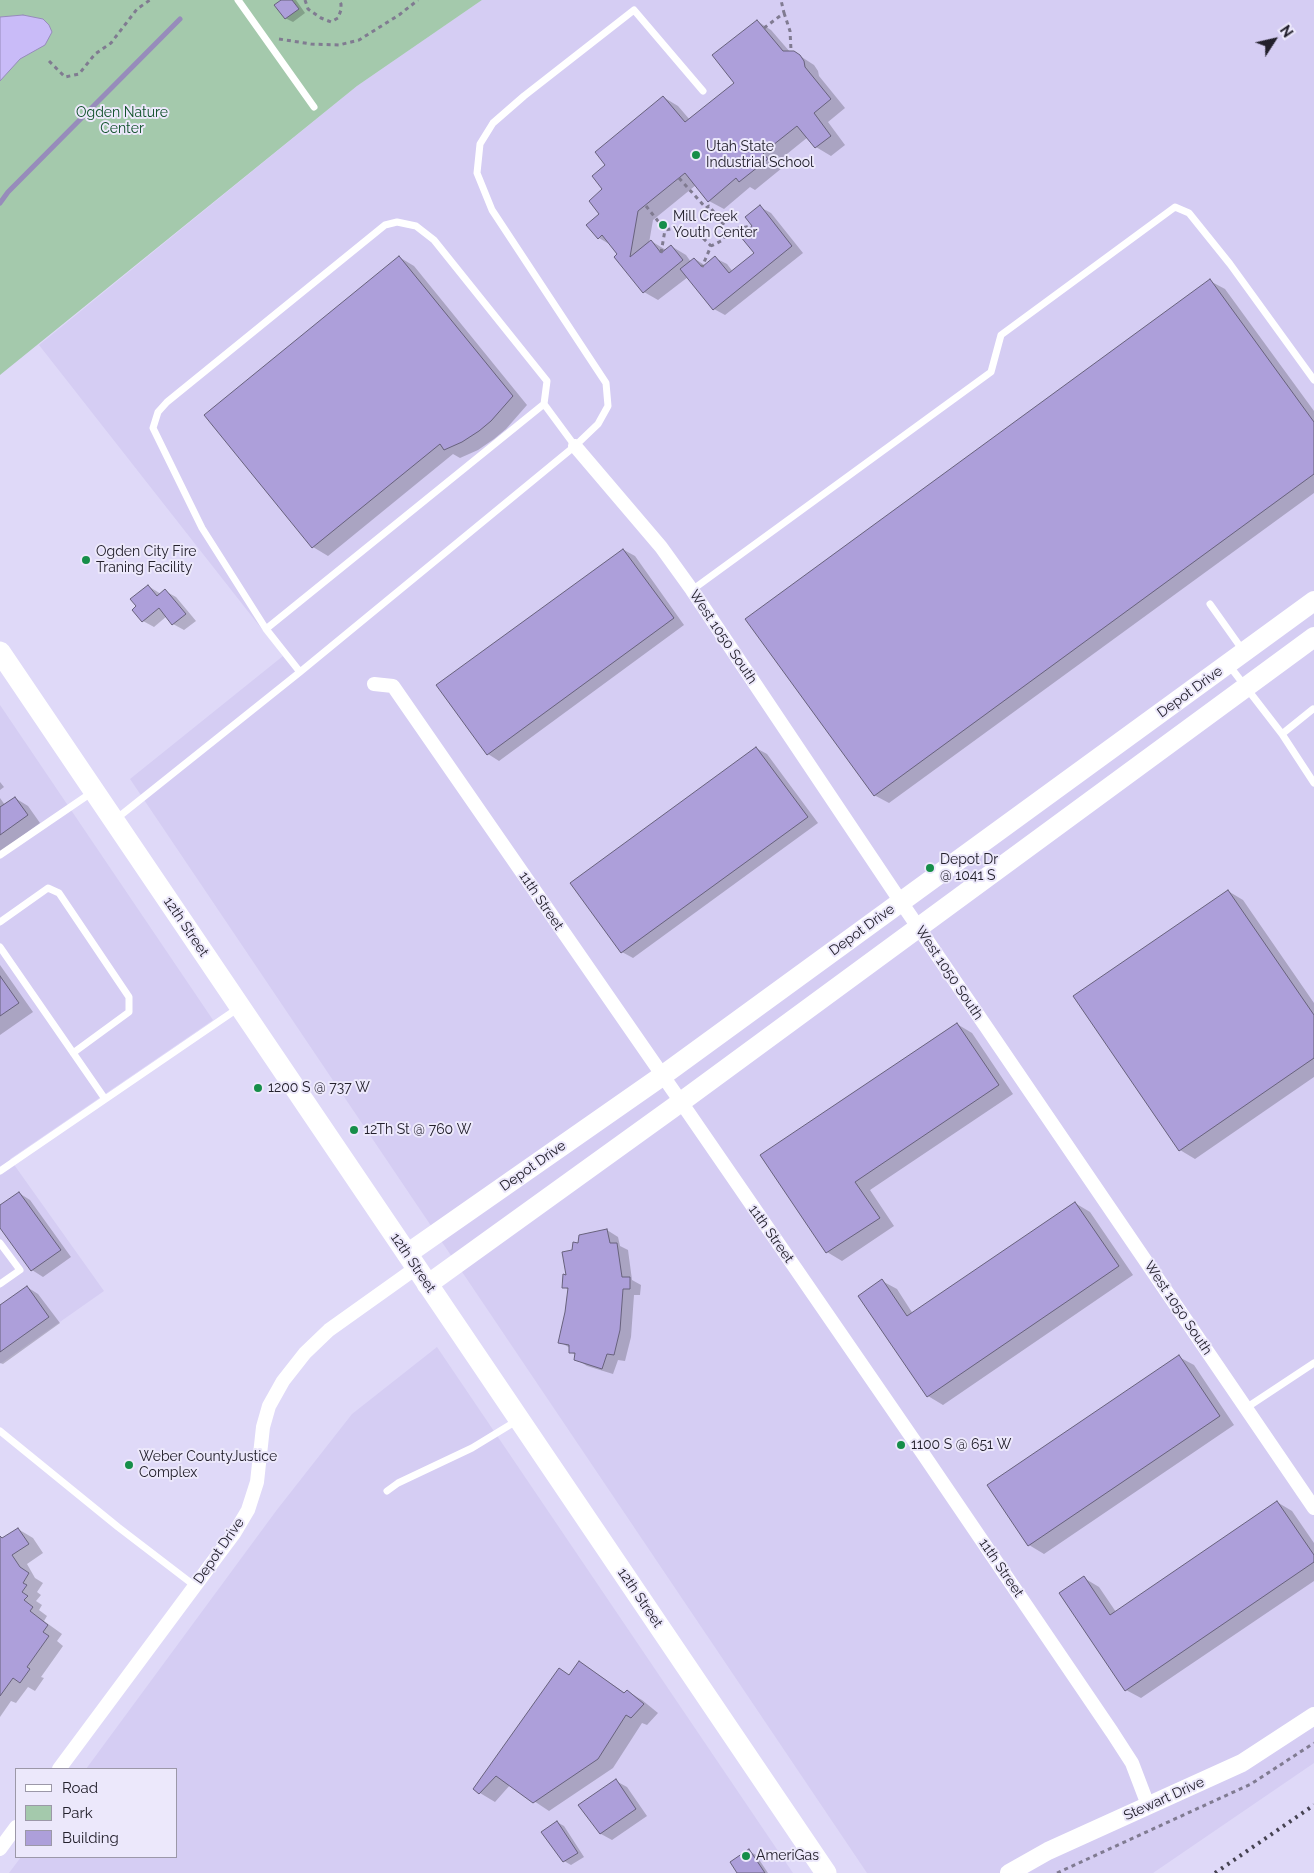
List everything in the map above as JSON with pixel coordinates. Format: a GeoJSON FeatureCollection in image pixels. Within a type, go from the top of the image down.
{"type":"FeatureCollection","features":[{"type":"Feature","properties":{"kind":"main road","name":"Depot Drive"},"geometry":{"type":"LineString","coordinates":[[417,1269],[662,1076],[1314,601]]}},
{"type":"Feature","properties":{"kind":"main road","name":"Depot Drive"},"geometry":{"type":"LineString","coordinates":[[417,1269],[681,1102],[1314,637]]}},
{"type":"Feature","properties":{"kind":"main road","name":"12th Street"},"geometry":{"type":"LineString","coordinates":[[0,652],[826,1873]]}},
{"type":"Feature","properties":{"kind":"street","name":"West 1050 South"},"geometry":{"type":"LineString","coordinates":[[576,446],[661,547],[692,590],[901,902],[1314,1508]]}},
{"type":"Feature","properties":{"kind":"street","name":"11th Street"},"geometry":{"type":"LineString","coordinates":[[374,684],[394,686],[915,1442],[1112,1732],[1132,1763],[1148,1805]]}},
{"type":"Feature","properties":{"kind":"street","name":"Depot Drive"},"geometry":{"type":"LineString","coordinates":[[60,1768],[235,1532],[248,1510],[257,1482],[263,1428],[269,1406],[283,1381],[305,1353],[329,1330],[417,1269]]}},
{"type":"Feature","properties":{"kind":"street","name":"Stewart Drive"},"geometry":{"type":"LineString","coordinates":[[1009,1873],[1048,1851],[1242,1763],[1314,1716]]}},
{"type":"Feature","properties":{"kind":"street"},"geometry":{"type":"LineString","coordinates":[[0,1849],[15,1828]]}},
{"type":"Feature","properties":{"kind":"lane"},"geometry":{"type":"LineString","coordinates":[[238,0],[314,107]]}},
{"type":"Feature","properties":{"kind":"lane"},"geometry":{"type":"LineString","coordinates":[[114,821],[300,672],[576,446],[598,424],[608,406],[606,383],[492,210],[477,173],[480,144],[493,123],[524,96],[634,10],[702,91]]}},
{"type":"Feature","properties":{"kind":"lane"},"geometry":{"type":"LineString","coordinates":[[692,590],[991,372],[1001,335],[1175,208],[1189,213],[1230,264],[1314,380]]}},
{"type":"Feature","properties":{"kind":"lane"},"geometry":{"type":"LineString","coordinates":[[266,630],[544,404],[547,381],[434,240],[416,226],[397,222],[385,225],[167,402],[158,412],[153,428],[202,528],[266,630],[300,672]]}},
{"type":"Feature","properties":{"kind":"lane"},"geometry":{"type":"LineString","coordinates":[[544,404],[576,446]]}},
{"type":"Feature","properties":{"kind":"lane"},"geometry":{"type":"LineString","coordinates":[[1210,604],[1244,652]]}},
{"type":"Feature","properties":{"kind":"lane"},"geometry":{"type":"LineString","coordinates":[[1228,664],[1282,734],[1314,783]]}},
{"type":"Feature","properties":{"kind":"lane"},"geometry":{"type":"LineString","coordinates":[[1282,734],[1313,710]]}},
{"type":"Feature","properties":{"kind":"lane"},"geometry":{"type":"LineString","coordinates":[[0,855],[94,791]]}},
{"type":"Feature","properties":{"kind":"lane"},"geometry":{"type":"LineString","coordinates":[[0,922],[48,888],[59,893],[129,997],[129,1012],[72,1053]]}},
{"type":"Feature","properties":{"kind":"lane"},"geometry":{"type":"LineString","coordinates":[[0,947],[104,1099]]}},
{"type":"Feature","properties":{"kind":"lane"},"geometry":{"type":"LineString","coordinates":[[0,1171],[240,1007]]}},
{"type":"Feature","properties":{"kind":"lane"},"geometry":{"type":"LineString","coordinates":[[0,1242],[20,1270],[0,1284]]}},
{"type":"Feature","properties":{"kind":"lane"},"geometry":{"type":"LineString","coordinates":[[1246,1408],[1314,1363]]}},
{"type":"Feature","properties":{"kind":"lane"},"geometry":{"type":"LineString","coordinates":[[387,1491],[398,1483],[472,1448],[519,1420]]}},
{"type":"Feature","properties":{"kind":"lane"},"geometry":{"type":"LineString","coordinates":[[0,1432],[195,1586]]}},
{"type":"Feature","properties":{"kind":"path"},"geometry":{"type":"LineString","coordinates":[[49,61],[65,77],[79,74],[95,54],[111,43],[137,9],[150,0]]}},
{"type":"Feature","properties":{"kind":"path"},"geometry":{"type":"LineString","coordinates":[[305,0],[308,8],[321,18],[331,22],[338,18],[341,10],[341,4],[338,0]]}},
{"type":"Feature","properties":{"kind":"path"},"geometry":{"type":"LineString","coordinates":[[264,36],[311,44],[339,45],[359,40],[399,15],[418,0]]}},
{"type":"Feature","properties":{"kind":"path"},"geometry":{"type":"LineString","coordinates":[[781,0],[790,31],[791,50]]}},
{"type":"Feature","properties":{"kind":"path"},"geometry":{"type":"LineString","coordinates":[[764,28],[784,13]]}},
{"type":"Feature","properties":{"kind":"path"},"geometry":{"type":"LineString","coordinates":[[679,178],[706,208],[709,206],[728,230]]}},
{"type":"Feature","properties":{"kind":"path"},"geometry":{"type":"LineString","coordinates":[[646,206],[665,230],[661,253]]}},
{"type":"Feature","properties":{"kind":"path"},"geometry":{"type":"LineString","coordinates":[[728,230],[752,226]]}},
{"type":"Feature","properties":{"kind":"path"},"geometry":{"type":"LineString","coordinates":[[665,230],[676,228],[697,232],[711,246]]}},
{"type":"Feature","properties":{"kind":"path"},"geometry":{"type":"LineString","coordinates":[[702,267],[711,246],[723,240],[728,230]]}},
{"type":"Feature","properties":{"kind":"path"},"geometry":{"type":"LineString","coordinates":[[1057,1873],[1251,1784],[1314,1744]]}},
{"type":"Feature","properties":{"kind":"shaded area"},"geometry":{"type":"Polygon","coordinates":[[[482,0],[1314,0],[1314,1763],[1153,1873],[867,1873],[130,779],[283,656],[39,345],[357,86],[482,0]]]}},
{"type":"Feature","properties":{"kind":"shaded area"},"geometry":{"type":"Polygon","coordinates":[[[23,15],[43,19],[49,25],[52,32],[45,45],[20,59],[0,81],[0,17],[23,15]]]}},
{"type":"Feature","properties":{"kind":"shaded area"},"geometry":{"type":"Polygon","coordinates":[[[0,705],[213,1020],[10,1159],[104,1291],[0,1364],[0,705]]]}},
{"type":"Feature","properties":{"kind":"shaded area"},"geometry":{"type":"Polygon","coordinates":[[[437,1347],[793,1873],[9,1873],[20,1858],[178,1858],[178,1768],[87,1768],[276,1511],[352,1414],[437,1347]]]}},
{"type":"Feature","properties":{"kind":"green space","name":"Ogden Nature Center"},"geometry":{"type":"Polygon","coordinates":[[[0,0],[482,0],[357,86],[0,375],[0,0]]]}},
{"type":"Feature","properties":{"kind":"building"},"geometry":{"type":"Polygon","coordinates":[[[281,0],[292,0],[299,9],[285,19],[274,5],[281,0]]]}},
{"type":"Feature","properties":{"kind":"building"},"geometry":{"type":"Polygon","coordinates":[[[757,20],[783,51],[794,51],[800,55],[805,67],[831,99],[814,113],[831,136],[815,148],[797,126],[763,153],[768,159],[739,182],[736,178],[708,202],[685,173],[638,211],[630,257],[651,240],[661,253],[671,245],[683,260],[643,293],[614,257],[617,254],[602,235],[598,239],[586,225],[599,214],[589,201],[602,189],[592,176],[605,165],[595,152],[663,96],[685,122],[734,83],[712,55],[757,20]]]}},
{"type":"Feature","properties":{"kind":"building"},"geometry":{"type":"Polygon","coordinates":[[[760,205],[792,246],[713,310],[680,269],[694,258],[702,267],[715,256],[729,273],[754,253],[740,236],[752,226],[745,217],[760,205]]]}},
{"type":"Feature","properties":{"kind":"building"},"geometry":{"type":"Polygon","coordinates":[[[399,256],[513,396],[491,421],[479,431],[462,442],[444,450],[440,444],[312,548],[204,415],[399,256]]]}},
{"type":"Feature","properties":{"kind":"building"},"geometry":{"type":"Polygon","coordinates":[[[1210,279],[1314,422],[1314,474],[874,796],[745,619],[1210,279]]]}},
{"type":"Feature","properties":{"kind":"building"},"geometry":{"type":"Polygon","coordinates":[[[623,549],[674,618],[487,755],[436,685],[623,549]]]}},
{"type":"Feature","properties":{"kind":"building"},"geometry":{"type":"Polygon","coordinates":[[[148,585],[157,596],[165,589],[186,614],[172,625],[159,608],[142,622],[132,610],[136,606],[130,599],[148,585]]]}},
{"type":"Feature","properties":{"kind":"building"},"geometry":{"type":"Polygon","coordinates":[[[756,747],[808,817],[621,953],[570,883],[756,747]]]}},
{"type":"Feature","properties":{"kind":"building"},"geometry":{"type":"Polygon","coordinates":[[[15,797],[28,815],[0,835],[0,807],[15,797]]]}},
{"type":"Feature","properties":{"kind":"building"},"geometry":{"type":"Polygon","coordinates":[[[1228,890],[1314,1015],[1314,1058],[1179,1151],[1073,996],[1228,890]]]}},
{"type":"Feature","properties":{"kind":"building"},"geometry":{"type":"Polygon","coordinates":[[[0,976],[19,1003],[0,1016],[0,976]]]}},
{"type":"Feature","properties":{"kind":"building"},"geometry":{"type":"Polygon","coordinates":[[[957,1023],[999,1085],[855,1182],[880,1218],[826,1253],[760,1155],[957,1023]]]}},
{"type":"Feature","properties":{"kind":"building"},"geometry":{"type":"Polygon","coordinates":[[[19,1192],[61,1250],[31,1271],[0,1228],[0,1205],[19,1192]]]}},
{"type":"Feature","properties":{"kind":"building"},"geometry":{"type":"Polygon","coordinates":[[[1075,1202],[1119,1266],[927,1397],[858,1296],[882,1279],[907,1316],[1075,1202]]]}},
{"type":"Feature","properties":{"kind":"building"},"geometry":{"type":"Polygon","coordinates":[[[607,1229],[610,1243],[617,1243],[622,1277],[630,1277],[630,1289],[623,1289],[620,1330],[614,1355],[607,1354],[602,1369],[574,1360],[575,1353],[569,1353],[569,1345],[558,1343],[568,1288],[562,1288],[563,1274],[566,1275],[562,1252],[572,1250],[573,1242],[578,1243],[579,1235],[607,1229]]]}},
{"type":"Feature","properties":{"kind":"building"},"geometry":{"type":"Polygon","coordinates":[[[27,1286],[49,1317],[0,1352],[0,1305],[27,1286]]]}},
{"type":"Feature","properties":{"kind":"building"},"geometry":{"type":"Polygon","coordinates":[[[1179,1355],[1220,1416],[1028,1546],[987,1485],[1179,1355]]]}},
{"type":"Feature","properties":{"kind":"building"},"geometry":{"type":"Polygon","coordinates":[[[1277,1501],[1314,1555],[1314,1562],[1125,1691],[1059,1593],[1084,1576],[1110,1615],[1277,1501]]]}},
{"type":"Feature","properties":{"kind":"building"},"geometry":{"type":"Polygon","coordinates":[[[18,1528],[29,1544],[12,1555],[20,1567],[29,1573],[23,1583],[27,1585],[22,1592],[28,1596],[24,1600],[33,1607],[30,1611],[48,1625],[43,1632],[49,1636],[27,1667],[30,1669],[20,1683],[13,1678],[0,1696],[0,1536],[2,1538],[18,1528]]]}},
{"type":"Feature","properties":{"kind":"building"},"geometry":{"type":"Polygon","coordinates":[[[579,1661],[624,1693],[627,1690],[644,1704],[631,1718],[626,1715],[598,1759],[533,1803],[496,1776],[479,1794],[473,1789],[559,1668],[569,1675],[579,1661]]]}},
{"type":"Feature","properties":{"kind":"building"},"geometry":{"type":"Polygon","coordinates":[[[616,1779],[636,1809],[600,1834],[578,1805],[616,1779]]]}},
{"type":"Feature","properties":{"kind":"building"},"geometry":{"type":"Polygon","coordinates":[[[557,1821],[578,1853],[563,1862],[541,1832],[557,1821]]]}},
{"type":"Feature","properties":{"kind":"building","name":"AmeriGas"},"geometry":{"type":"Polygon","coordinates":[[[749,1849],[765,1873],[737,1873],[730,1862],[749,1849]]]}},
{"type":"Feature","properties":{"kind":"waterway"},"geometry":{"type":"LineString","coordinates":[[0,203],[8,192],[180,19]]}},
{"type":"Feature","properties":{"kind":"railway"},"geometry":{"type":"LineString","coordinates":[[1215,1873],[1314,1805]]}},
{"type":"Feature","properties":{"kind":"place","name":"Utah State Industrial School"},"geometry":{"type":"Point","coordinates":[696,155]}},
{"type":"Feature","properties":{"kind":"place","name":"Mill Creek Youth Center"},"geometry":{"type":"Point","coordinates":[663,225]}},
{"type":"Feature","properties":{"kind":"place","name":"Ogden City Fire Traning Facility"},"geometry":{"type":"Point","coordinates":[86,560]}},
{"type":"Feature","properties":{"kind":"place","name":"Depot Dr @ 1041 S"},"geometry":{"type":"Point","coordinates":[930,868]}},
{"type":"Feature","properties":{"kind":"place","name":"1200 S @ 737 W"},"geometry":{"type":"Point","coordinates":[258,1088]}},
{"type":"Feature","properties":{"kind":"place","name":"12Th St @ 760 W"},"geometry":{"type":"Point","coordinates":[354,1130]}},
{"type":"Feature","properties":{"kind":"place","name":"1100 S @ 651 W"},"geometry":{"type":"Point","coordinates":[901,1445]}},
{"type":"Feature","properties":{"kind":"place","name":"Weber CountyJustice Complex"},"geometry":{"type":"Point","coordinates":[129,1465]}},
{"type":"Feature","properties":{"kind":"place","name":"AmeriGas"},"geometry":{"type":"Point","coordinates":[746,1856]}}]}
